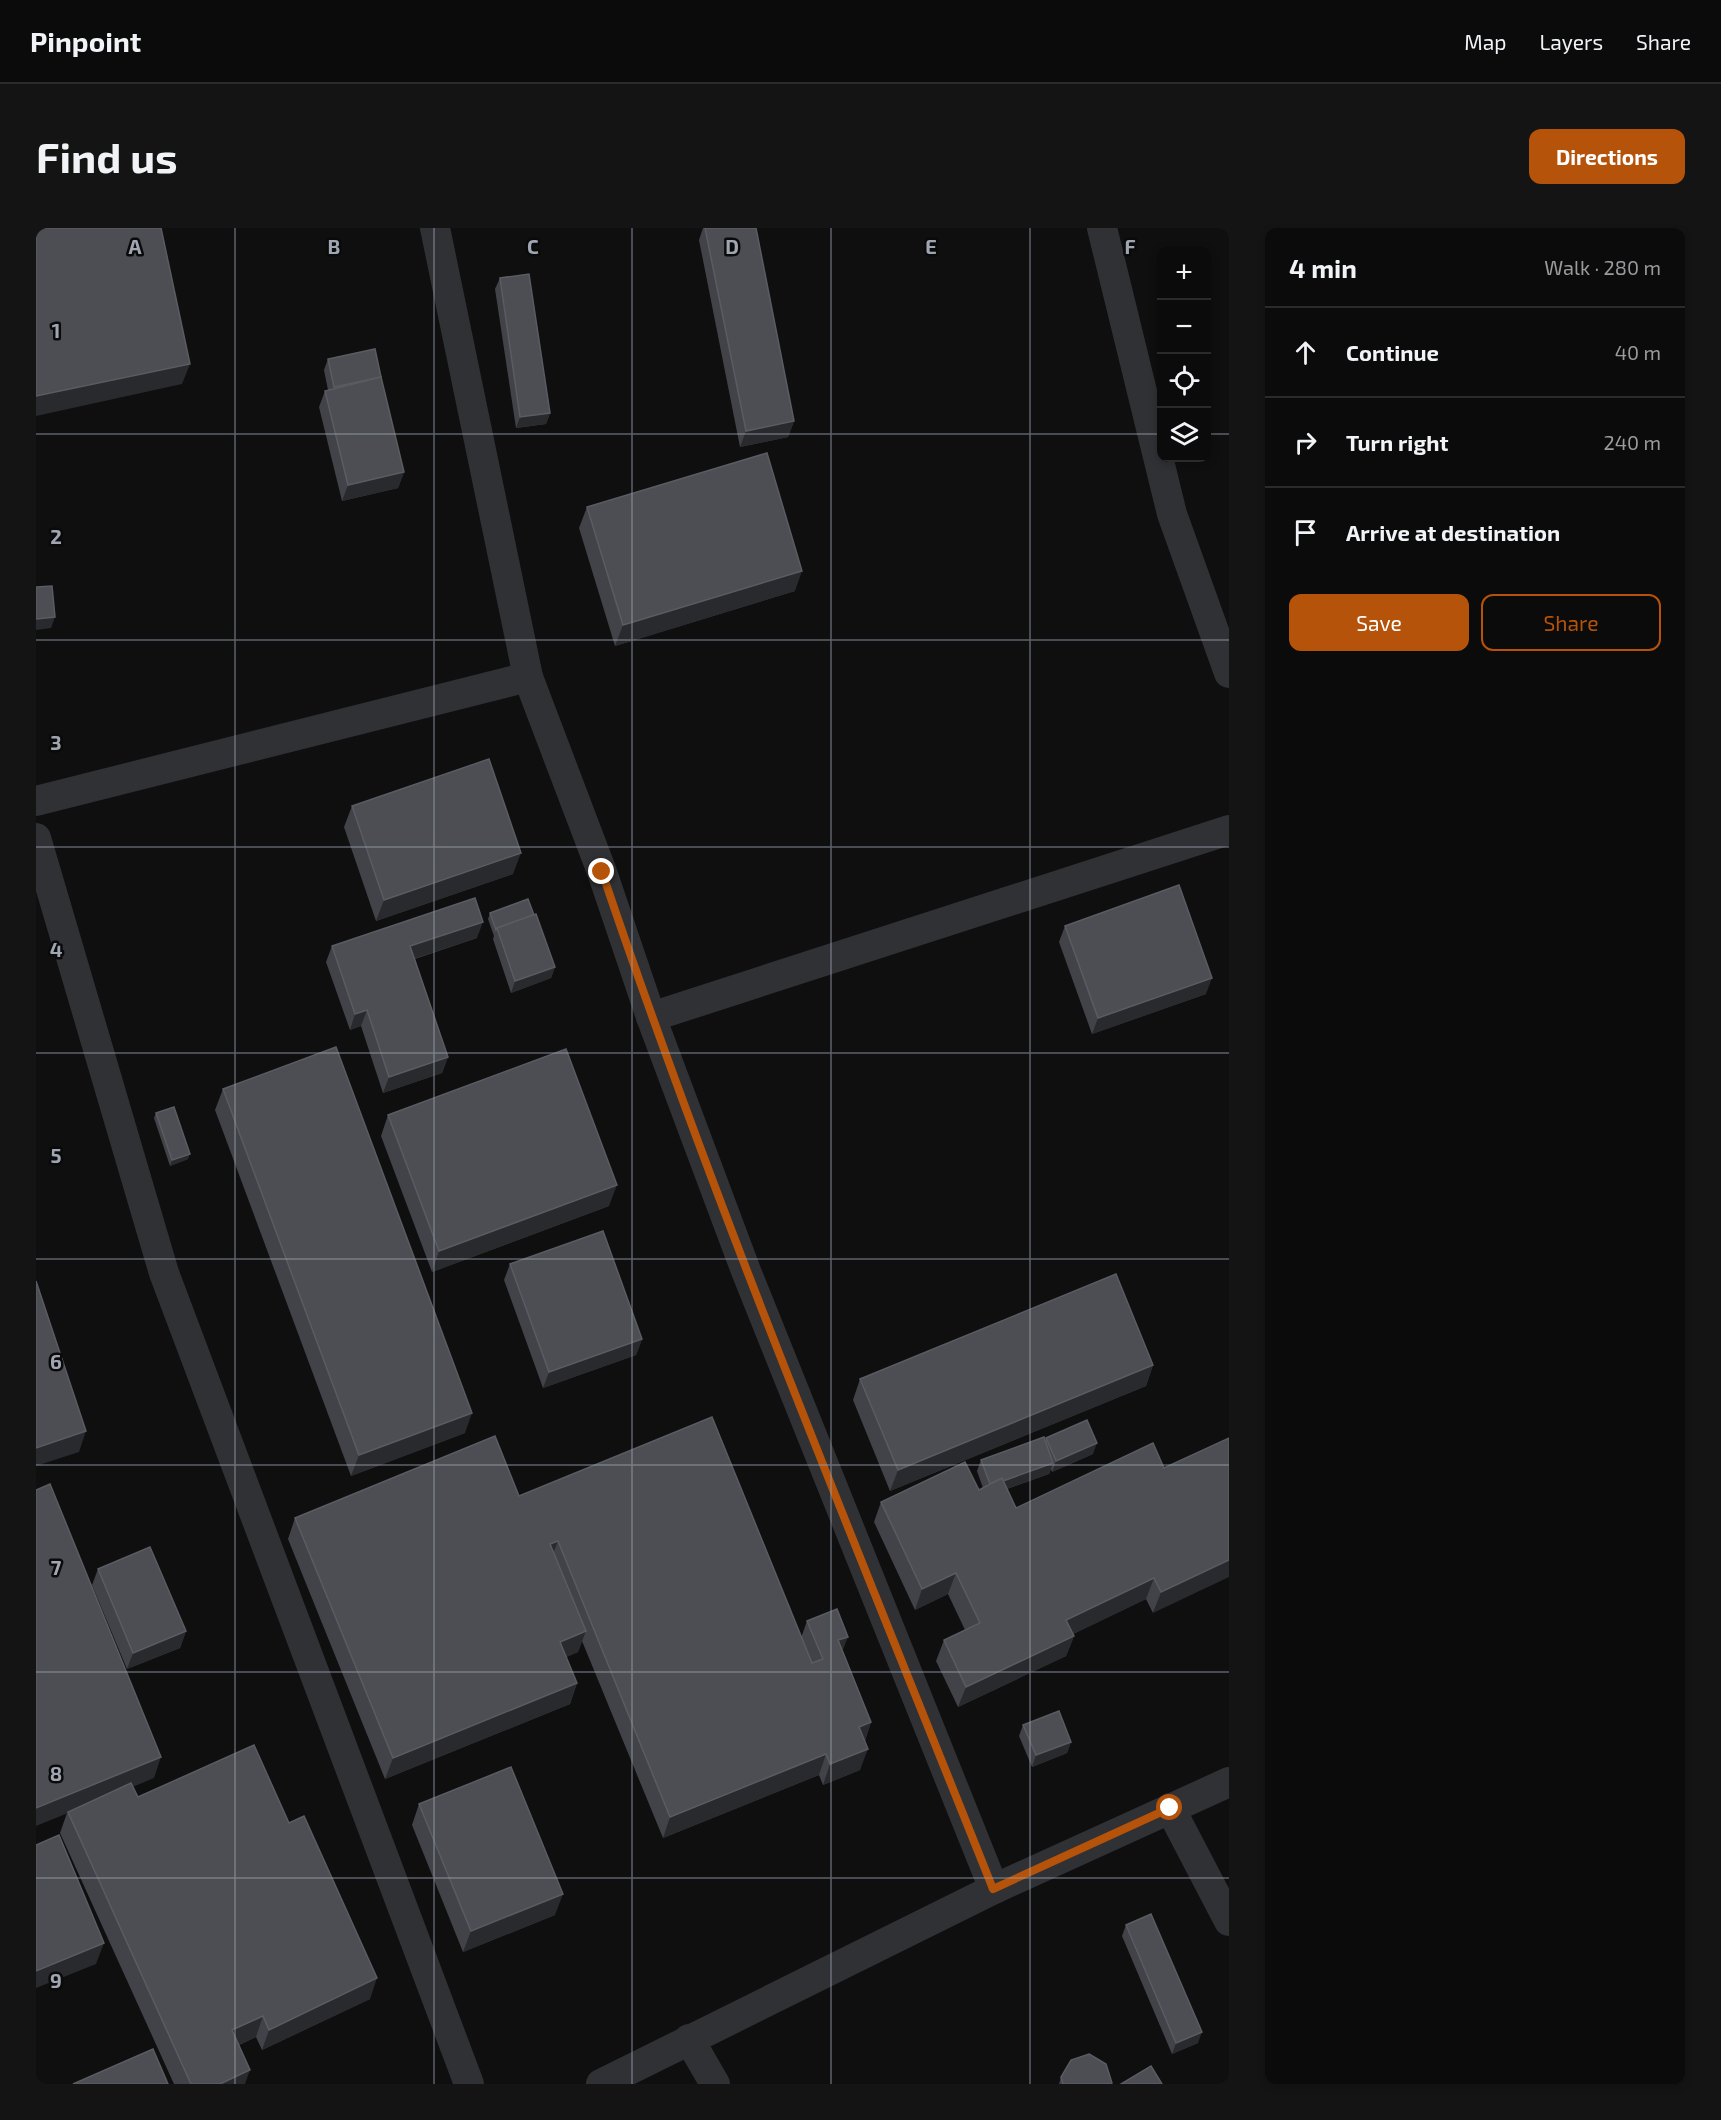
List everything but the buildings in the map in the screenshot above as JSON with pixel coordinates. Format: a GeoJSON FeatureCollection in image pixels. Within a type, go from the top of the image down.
{"type":"FeatureCollection","features":[{"type":"Feature","properties":{"kind":"street"},"geometry":{"type":"LineString","coordinates":[[435,228],[528,677],[602,872],[651,1017],[751,1282],[993,1889]]}},
{"type":"Feature","properties":{"kind":"street"},"geometry":{"type":"LineString","coordinates":[[1102,228],[1172,514],[1229,673]]}},
{"type":"Feature","properties":{"kind":"street"},"geometry":{"type":"LineString","coordinates":[[36,801],[528,677]]}},
{"type":"Feature","properties":{"kind":"street"},"geometry":{"type":"LineString","coordinates":[[651,1017],[1229,830]]}},
{"type":"Feature","properties":{"kind":"street"},"geometry":{"type":"LineString","coordinates":[[36,838],[164,1273],[469,2084]]}},
{"type":"Feature","properties":{"kind":"street"},"geometry":{"type":"LineString","coordinates":[[601,2084],[993,1889],[1229,1782]]}},
{"type":"Feature","properties":{"kind":"street"},"geometry":{"type":"LineString","coordinates":[[1170,1808],[1229,1921]]}},
{"type":"Feature","properties":{"kind":"street"},"geometry":{"type":"LineString","coordinates":[[689,2039],[715,2084]]}},
{"type":"Feature","properties":{"kind":"route"},"geometry":{"type":"LineString","coordinates":[[602,872],[651,1017],[746,1271],[993,1889],[1170,1808]]}}]}
